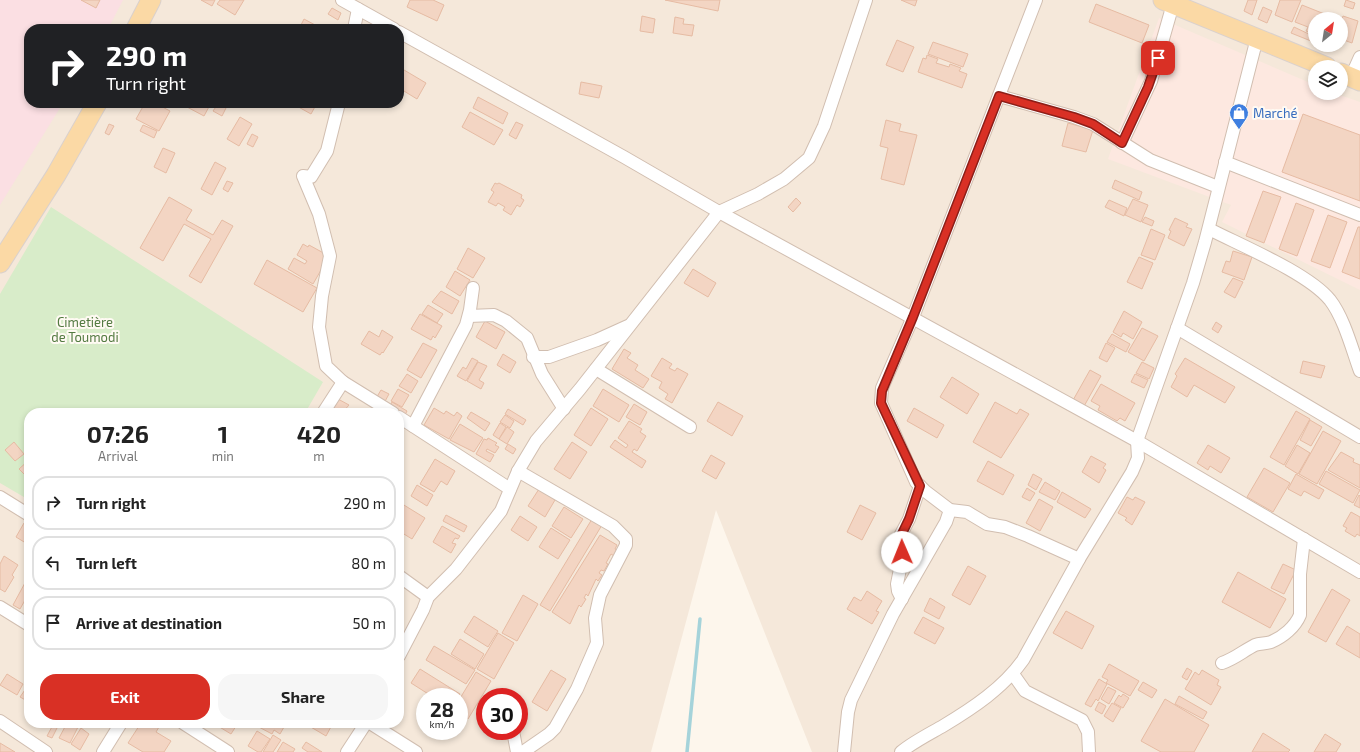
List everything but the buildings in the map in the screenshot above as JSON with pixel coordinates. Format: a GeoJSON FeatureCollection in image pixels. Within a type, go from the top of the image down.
{"type":"FeatureCollection","features":[{"type":"Feature","properties":{"kind":"main road"},"geometry":{"type":"LineString","coordinates":[[139,24],[151,0]]}},
{"type":"Feature","properties":{"kind":"main road"},"geometry":{"type":"LineString","coordinates":[[1168,2],[1310,60]]}},
{"type":"Feature","properties":{"kind":"main road"},"geometry":{"type":"LineString","coordinates":[[0,263],[56,175],[94,108]]}},
{"type":"Feature","properties":{"kind":"street"},"geometry":{"type":"LineString","coordinates":[[342,0],[385,24]]}},
{"type":"Feature","properties":{"kind":"street"},"geometry":{"type":"LineString","coordinates":[[404,646],[428,597],[456,569],[501,511],[518,471],[536,441],[596,369],[719,212],[758,194],[784,179],[809,158],[824,126],[866,0]]}},
{"type":"Feature","properties":{"kind":"street"},"geometry":{"type":"LineString","coordinates":[[1036,0],[913,317],[882,388],[881,403],[920,486],[950,510],[967,512],[987,524],[1005,528],[1028,536],[1079,560]]}},
{"type":"Feature","properties":{"kind":"street"},"geometry":{"type":"LineString","coordinates":[[1122,143],[1151,81],[1168,2]]}},
{"type":"Feature","properties":{"kind":"street"},"geometry":{"type":"LineString","coordinates":[[355,24],[358,9]]}},
{"type":"Feature","properties":{"kind":"street"},"geometry":{"type":"LineString","coordinates":[[404,35],[610,149],[719,212],[1137,441],[1360,572]]}},
{"type":"Feature","properties":{"kind":"street"},"geometry":{"type":"LineString","coordinates":[[901,752],[956,718],[1004,683],[1013,674],[1023,660],[1079,560],[1132,472],[1138,458],[1137,441],[1193,283],[1209,229],[1218,187],[1257,38]]}},
{"type":"Feature","properties":{"kind":"street"},"geometry":{"type":"LineString","coordinates":[[1351,77],[1360,57]]}},
{"type":"Feature","properties":{"kind":"street"},"geometry":{"type":"LineString","coordinates":[[999,96],[1074,117],[1093,124],[1150,160],[1218,187]]}},
{"type":"Feature","properties":{"kind":"street"},"geometry":{"type":"LineString","coordinates":[[338,108],[327,151],[311,177],[304,176],[319,214],[330,256],[322,296],[319,327],[326,366],[343,382],[385,408]]}},
{"type":"Feature","properties":{"kind":"street"},"geometry":{"type":"LineString","coordinates":[[1225,162],[1360,215]]}},
{"type":"Feature","properties":{"kind":"street"},"geometry":{"type":"LineString","coordinates":[[1209,229],[1295,272],[1319,289],[1330,301],[1339,317],[1360,370]]}},
{"type":"Feature","properties":{"kind":"street"},"geometry":{"type":"LineString","coordinates":[[413,426],[466,325],[469,316],[473,288]]}},
{"type":"Feature","properties":{"kind":"street"},"geometry":{"type":"LineString","coordinates":[[469,316],[494,314],[506,321],[529,340],[533,357],[564,409]]}},
{"type":"Feature","properties":{"kind":"street"},"geometry":{"type":"LineString","coordinates":[[533,357],[546,358],[597,340],[630,325]]}},
{"type":"Feature","properties":{"kind":"street"},"geometry":{"type":"LineString","coordinates":[[1177,328],[1360,436]]}},
{"type":"Feature","properties":{"kind":"street"},"geometry":{"type":"LineString","coordinates":[[596,369],[690,427]]}},
{"type":"Feature","properties":{"kind":"street"},"geometry":{"type":"LineString","coordinates":[[327,408],[343,382]]}},
{"type":"Feature","properties":{"kind":"street"},"geometry":{"type":"LineString","coordinates":[[404,420],[510,489]]}},
{"type":"Feature","properties":{"kind":"street"},"geometry":{"type":"LineString","coordinates":[[518,471],[613,526],[626,539],[626,545],[600,595],[595,618],[597,643],[577,689],[555,728],[523,752]]}},
{"type":"Feature","properties":{"kind":"street"},"geometry":{"type":"LineString","coordinates":[[902,599],[898,591],[902,559],[900,538],[909,519],[920,486]]}},
{"type":"Feature","properties":{"kind":"street"},"geometry":{"type":"LineString","coordinates":[[0,497],[24,512]]}},
{"type":"Feature","properties":{"kind":"street"},"geometry":{"type":"LineString","coordinates":[[844,752],[848,712],[851,700],[902,599],[946,522],[950,510]]}},
{"type":"Feature","properties":{"kind":"street"},"geometry":{"type":"LineString","coordinates":[[1222,663],[1236,659],[1255,646],[1270,642],[1286,633],[1298,620],[1300,615],[1300,574],[1304,539]]}},
{"type":"Feature","properties":{"kind":"street"},"geometry":{"type":"LineString","coordinates":[[404,580],[428,597]]}},
{"type":"Feature","properties":{"kind":"street"},"geometry":{"type":"LineString","coordinates":[[0,606],[24,622]]}},
{"type":"Feature","properties":{"kind":"street"},"geometry":{"type":"LineString","coordinates":[[1013,674],[1025,691],[1082,720],[1088,732],[1089,752]]}},
{"type":"Feature","properties":{"kind":"street"},"geometry":{"type":"LineString","coordinates":[[0,721],[46,752]]}},
{"type":"Feature","properties":{"kind":"street"},"geometry":{"type":"LineString","coordinates":[[103,752],[118,728]]}},
{"type":"Feature","properties":{"kind":"street"},"geometry":{"type":"LineString","coordinates":[[191,728],[228,752]]}},
{"type":"Feature","properties":{"kind":"street"},"geometry":{"type":"LineString","coordinates":[[347,752],[363,728]]}},
{"type":"Feature","properties":{"kind":"street"},"geometry":{"type":"LineString","coordinates":[[378,728],[416,752]]}},
{"type":"Feature","properties":{"kind":"street"},"geometry":{"type":"LineString","coordinates":[[515,740],[517,752]]}},
{"type":"Feature","properties":{"kind":"shaded area"},"geometry":{"type":"Polygon","coordinates":[[[0,0],[1360,0],[1360,752],[812,752],[716,510],[651,752],[0,752],[0,0]]]}},
{"type":"Feature","properties":{"kind":"shaded area"},"geometry":{"type":"Polygon","coordinates":[[[0,0],[123,0],[111,24],[24,24],[24,108],[60,108],[0,205],[0,0]]]}},
{"type":"Feature","properties":{"kind":"shaded area","name":"Marché"},"geometry":{"type":"Polygon","coordinates":[[[1159,18],[1308,82],[1308,100],[1348,100],[1348,98],[1360,102],[1360,290],[1222,222],[1231,205],[1108,159],[1159,18]]]}},
{"type":"Feature","properties":{"kind":"green space","name":"Cimetière de Toumodi"},"geometry":{"type":"Polygon","coordinates":[[[51,207],[323,382],[308,408],[24,408],[24,497],[0,483],[0,294],[51,207]]]}},
{"type":"Feature","properties":{"kind":"waterway"},"geometry":{"type":"LineString","coordinates":[[687,752],[700,619]]}},
{"type":"Feature","properties":{"kind":"place","name":"Marché"},"geometry":{"type":"Point","coordinates":[1239,130]}},
{"type":"Feature","properties":{"kind":"route"},"geometry":{"type":"LineString","coordinates":[[902,552],[900,543],[901,533],[909,519],[920,486],[916,482],[896,433],[881,403],[882,388],[913,317],[999,96],[1074,117],[1093,124],[1122,143],[1148,87],[1158,58]]}}]}
